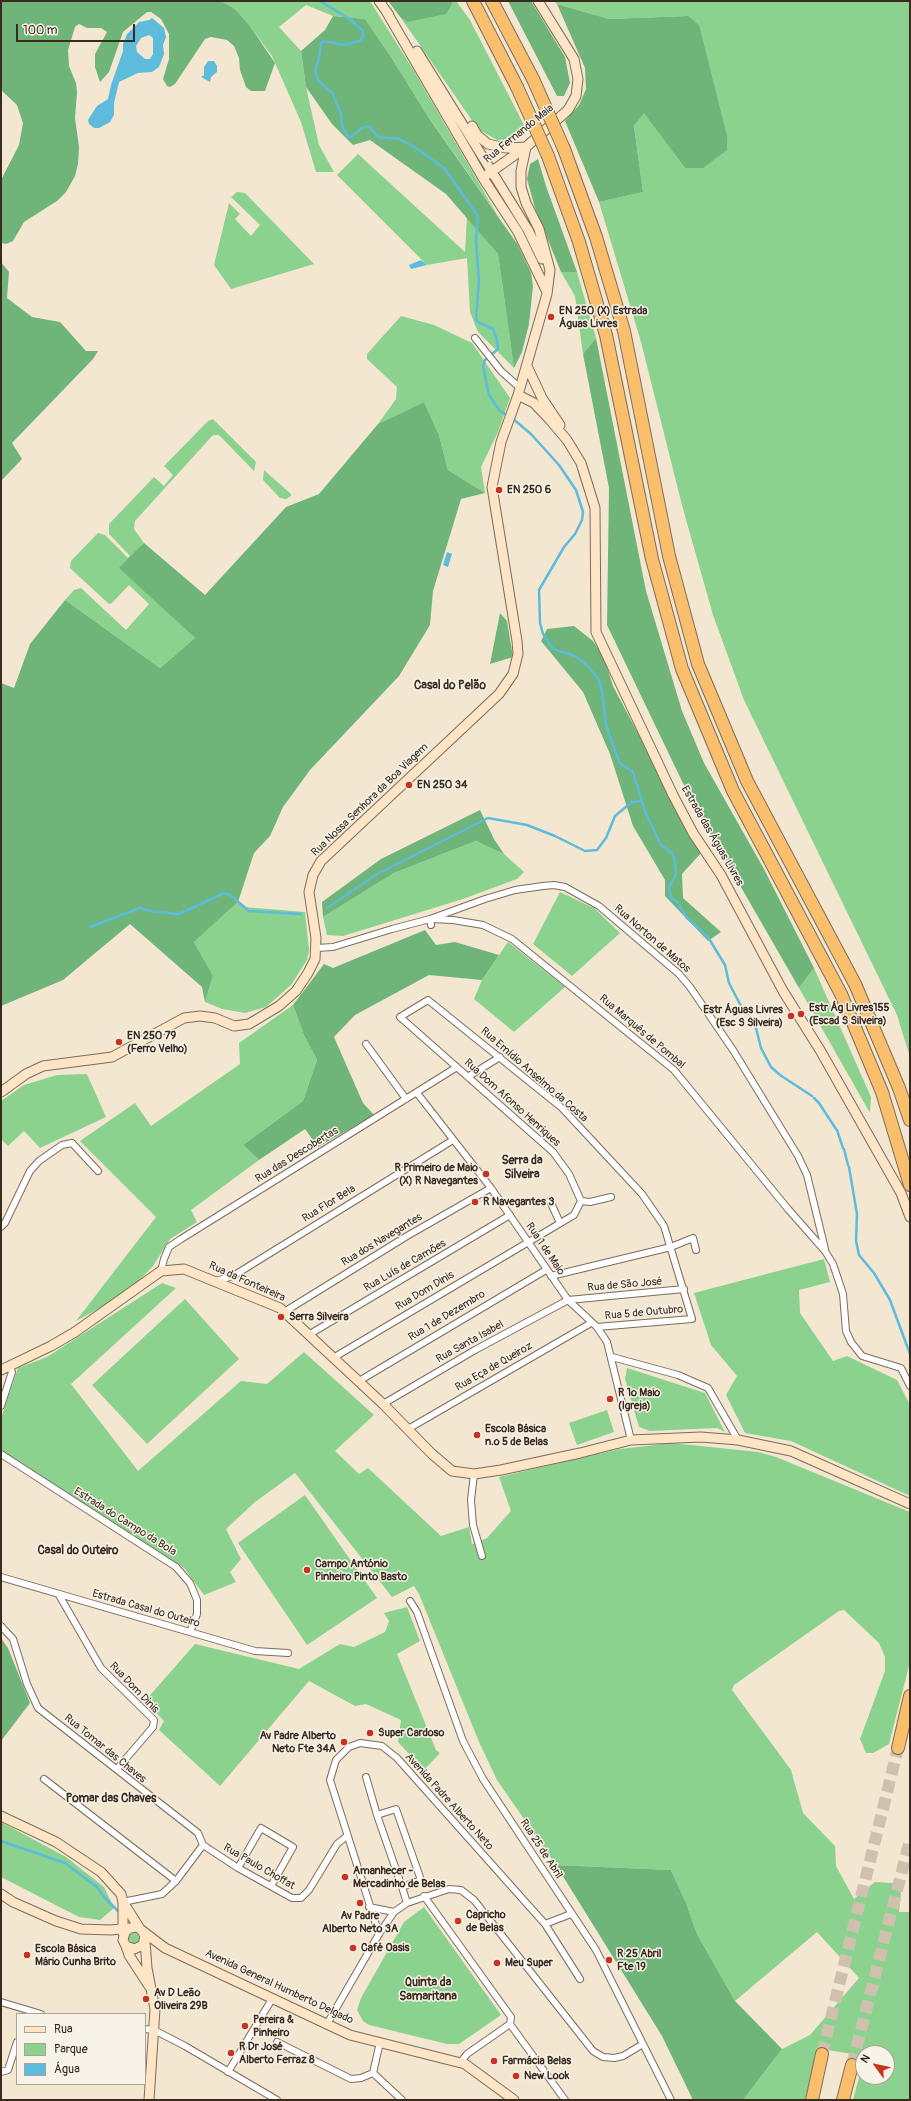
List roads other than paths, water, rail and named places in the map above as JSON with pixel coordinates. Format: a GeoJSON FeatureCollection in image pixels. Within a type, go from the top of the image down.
{"type":"FeatureCollection","features":[{"type":"Feature","properties":{"kind":"highway"},"geometry":{"type":"LineString","coordinates":[[473,1],[517,87],[548,156],[579,242],[606,335],[652,559],[682,669],[733,791],[841,994],[882,1092],[910,1185]]}},
{"type":"Feature","properties":{"kind":"highway"},"geometry":{"type":"LineString","coordinates":[[492,1],[533,79],[564,149],[596,237],[624,331],[669,556],[698,664],[747,781],[855,984],[899,1088],[910,1120]]}},
{"type":"Feature","properties":{"kind":"highway"},"geometry":{"type":"LineString","coordinates":[[898,1748],[910,1696]]}},
{"type":"Feature","properties":{"kind":"highway"},"geometry":{"type":"LineString","coordinates":[[812,2100],[822,2054]]}},
{"type":"Feature","properties":{"kind":"highway"},"geometry":{"type":"LineString","coordinates":[[843,2100],[852,2065]]}},
{"type":"Feature","properties":{"kind":"street"},"geometry":{"type":"LineString","coordinates":[[379,1],[483,140],[488,144],[506,148],[526,147],[521,171],[521,187],[526,203],[539,229],[550,270],[547,294]]}},
{"type":"Feature","properties":{"kind":"street","name":"Rua Fernando Maia"},"geometry":{"type":"LineString","coordinates":[[483,178],[526,147],[568,110],[576,96],[578,79],[574,59],[538,1]]}},
{"type":"Feature","properties":{"kind":"street"},"geometry":{"type":"LineString","coordinates":[[386,11],[483,178],[518,232],[547,294]]}},
{"type":"Feature","properties":{"kind":"street"},"geometry":{"type":"LineString","coordinates":[[417,51],[493,171],[539,251],[544,265],[547,294]]}},
{"type":"Feature","properties":{"kind":"street","name":"Rua Nossa Senhora da Boa Viagem"},"geometry":{"type":"LineString","coordinates":[[1,1092],[26,1074],[43,1066],[112,1057],[184,1018],[200,1016],[215,1018],[234,1026],[249,1024],[279,1006],[296,991],[308,973],[316,948],[309,892],[313,875],[321,861],[499,694],[512,674],[518,654],[517,641],[492,487],[496,461],[507,424],[520,389],[547,294]]}},
{"type":"Feature","properties":{"kind":"street"},"geometry":{"type":"LineString","coordinates":[[475,338],[495,363],[520,389],[538,390]]}},
{"type":"Feature","properties":{"kind":"street"},"geometry":{"type":"LineString","coordinates":[[527,366],[538,390],[565,433],[581,463]]}},
{"type":"Feature","properties":{"kind":"street","name":"Estrada das Águas Livres"},"geometry":{"type":"LineString","coordinates":[[520,389],[567,440],[581,463],[595,508],[596,632],[683,814],[721,875],[783,991],[820,1050],[901,1193],[910,1217]]}},
{"type":"Feature","properties":{"kind":"street","name":"Rua Norton de Matos"},"geometry":{"type":"LineString","coordinates":[[430,922],[515,890],[554,885],[565,887],[599,906],[683,978],[733,1050],[798,1156],[807,1175],[826,1251]]}},
{"type":"Feature","properties":{"kind":"street","name":"Rua Marquês de Pombal"},"geometry":{"type":"LineString","coordinates":[[316,948],[333,947],[363,937],[430,922],[453,920],[483,925],[507,939],[674,1070],[690,1088],[728,1140],[809,1236],[826,1251],[833,1264],[843,1294],[846,1331],[851,1342],[862,1356],[901,1368],[910,1386]]}},
{"type":"Feature","properties":{"kind":"street","name":"Rua Dom Afonso Henriques"},"geometry":{"type":"LineString","coordinates":[[428,1000],[400,1017],[469,1076],[553,1152],[569,1174],[580,1201]]}},
{"type":"Feature","properties":{"kind":"street","name":"Rua Emídio Anselmo da Costa"},"geometry":{"type":"LineString","coordinates":[[428,1000],[562,1108],[642,1194],[666,1225],[692,1319]]}},
{"type":"Feature","properties":{"kind":"street"},"geometry":{"type":"LineString","coordinates":[[366,1044],[406,1099]]}},
{"type":"Feature","properties":{"kind":"street"},"geometry":{"type":"LineString","coordinates":[[469,1076],[500,1057]]}},
{"type":"Feature","properties":{"kind":"street","name":"Rua das Descobertas"},"geometry":{"type":"LineString","coordinates":[[161,1271],[169,1248],[181,1239],[457,1067]]}},
{"type":"Feature","properties":{"kind":"street"},"geometry":{"type":"LineString","coordinates":[[684,1094],[690,1088]]}},
{"type":"Feature","properties":{"kind":"street","name":"Rua 1 de Maio"},"geometry":{"type":"LineString","coordinates":[[416,1093],[491,1188],[568,1300],[594,1325],[607,1342],[612,1357],[631,1440]]}},
{"type":"Feature","properties":{"kind":"street","name":"Rua Flor Bela"},"geometry":{"type":"LineString","coordinates":[[216,1281],[234,1276],[452,1140]]}},
{"type":"Feature","properties":{"kind":"street"},"geometry":{"type":"LineString","coordinates":[[1,1227],[5,1223],[30,1170],[38,1161],[62,1145],[72,1142],[98,1171]]}},
{"type":"Feature","properties":{"kind":"street","name":"Rua dos Navegantes"},"geometry":{"type":"LineString","coordinates":[[284,1312],[407,1236],[491,1188]]}},
{"type":"Feature","properties":{"kind":"street"},"geometry":{"type":"LineString","coordinates":[[528,1241],[574,1215],[580,1201],[590,1202],[611,1197]]}},
{"type":"Feature","properties":{"kind":"street"},"geometry":{"type":"LineString","coordinates":[[550,1201],[560,1223]]}},
{"type":"Feature","properties":{"kind":"street","name":"Rua Luís de Camões"},"geometry":{"type":"LineString","coordinates":[[310,1334],[510,1215]]}},
{"type":"Feature","properties":{"kind":"street"},"geometry":{"type":"LineString","coordinates":[[551,1276],[671,1247],[693,1238],[696,1250]]}},
{"type":"Feature","properties":{"kind":"street","name":"Rua Dom Dinis"},"geometry":{"type":"LineString","coordinates":[[333,1358],[528,1241]]}},
{"type":"Feature","properties":{"kind":"street","name":"Rua da Fonteireira"},"geometry":{"type":"LineString","coordinates":[[161,1271],[184,1269],[216,1281],[284,1312],[359,1380],[447,1468],[452,1471],[474,1474],[574,1455],[631,1440],[701,1436],[738,1440],[791,1451],[910,1504]]}},
{"type":"Feature","properties":{"kind":"street","name":"Rua 1 de Dezembro"},"geometry":{"type":"LineString","coordinates":[[359,1380],[546,1270]]}},
{"type":"Feature","properties":{"kind":"street"},"geometry":{"type":"LineString","coordinates":[[5,1368],[75,1332],[161,1271]]}},
{"type":"Feature","properties":{"kind":"street","name":"Rua de São José"},"geometry":{"type":"LineString","coordinates":[[568,1300],[684,1289]]}},
{"type":"Feature","properties":{"kind":"street","name":"Rua Santa Isabel"},"geometry":{"type":"LineString","coordinates":[[383,1404],[475,1350],[568,1300]]}},
{"type":"Feature","properties":{"kind":"street","name":"Rua 5 de Outubro"},"geometry":{"type":"LineString","coordinates":[[594,1325],[692,1319]]}},
{"type":"Feature","properties":{"kind":"street","name":"Rua Eça de Queiroz"},"geometry":{"type":"LineString","coordinates":[[408,1428],[594,1325]]}},
{"type":"Feature","properties":{"kind":"street"},"geometry":{"type":"LineString","coordinates":[[612,1357],[678,1375],[708,1388],[738,1440]]}},
{"type":"Feature","properties":{"kind":"street"},"geometry":{"type":"LineString","coordinates":[[1,1406],[12,1372],[5,1368]]}},
{"type":"Feature","properties":{"kind":"street","name":"Estrada do Campo da Bola"},"geometry":{"type":"LineString","coordinates":[[1,1454],[176,1567],[190,1583],[197,1600],[197,1614],[190,1632]]}},
{"type":"Feature","properties":{"kind":"street"},"geometry":{"type":"LineString","coordinates":[[474,1474],[471,1500],[473,1525],[482,1556]]}},
{"type":"Feature","properties":{"kind":"street","name":"Estrada Casal do Outeiro"},"geometry":{"type":"LineString","coordinates":[[1,1577],[255,1651],[288,1653]]}},
{"type":"Feature","properties":{"kind":"street","name":"Rua Dom Dinis"},"geometry":{"type":"LineString","coordinates":[[59,1595],[100,1668],[154,1720],[153,1727],[117,1769]]}},
{"type":"Feature","properties":{"kind":"street","name":"Rua 25 de Abril"},"geometry":{"type":"LineString","coordinates":[[410,1601],[417,1612],[463,1741],[476,1766],[571,1914],[596,1950],[671,2100]]}},
{"type":"Feature","properties":{"kind":"street","name":"Rua Tomar das Chaves"},"geometry":{"type":"LineString","coordinates":[[1,1626],[13,1639],[27,1684],[38,1708],[198,1834],[203,1845]]}},
{"type":"Feature","properties":{"kind":"street","name":"Avenida Padre Alberto Neto"},"geometry":{"type":"LineString","coordinates":[[379,1934],[332,1789],[331,1776],[336,1760],[349,1747],[360,1743],[382,1746],[397,1758],[545,1924],[580,1979]]}},
{"type":"Feature","properties":{"kind":"street"},"geometry":{"type":"LineString","coordinates":[[366,1777],[377,1815],[407,1903]]}},
{"type":"Feature","properties":{"kind":"street"},"geometry":{"type":"LineString","coordinates":[[44,1779],[176,1881]]}},
{"type":"Feature","properties":{"kind":"street"},"geometry":{"type":"LineString","coordinates":[[377,1815],[396,1809],[421,1880],[402,1887]]}},
{"type":"Feature","properties":{"kind":"street"},"geometry":{"type":"LineString","coordinates":[[1,1816],[56,1842],[101,1872],[121,1894],[127,1939],[138,1971],[152,1991]]}},
{"type":"Feature","properties":{"kind":"street"},"geometry":{"type":"LineString","coordinates":[[238,1868],[261,1828],[293,1847],[271,1886]]}},
{"type":"Feature","properties":{"kind":"street","name":"Rua Paulo Choffat"},"geometry":{"type":"LineString","coordinates":[[203,1845],[238,1868],[292,1898],[301,1898],[310,1890],[337,1844],[347,1836]]}},
{"type":"Feature","properties":{"kind":"street"},"geometry":{"type":"LineString","coordinates":[[123,1902],[162,1894],[176,1881],[203,1845]]}},
{"type":"Feature","properties":{"kind":"street"},"geometry":{"type":"LineString","coordinates":[[327,2024],[379,1934],[394,1912],[407,1903],[424,1896],[449,1889],[461,1890],[474,1900],[593,2050],[603,2057],[614,2058],[623,2056],[643,2044]]}},
{"type":"Feature","properties":{"kind":"street"},"geometry":{"type":"LineString","coordinates":[[1,1894],[56,1921],[81,1929],[100,1930],[127,1939],[140,1947],[143,1937]]}},
{"type":"Feature","properties":{"kind":"street"},"geometry":{"type":"LineString","coordinates":[[424,1896],[511,2017],[510,2024],[565,2100]]}},
{"type":"Feature","properties":{"kind":"street"},"geometry":{"type":"LineString","coordinates":[[123,1902],[143,1937],[155,2009],[149,2030],[149,2100]]}},
{"type":"Feature","properties":{"kind":"street"},"geometry":{"type":"LineString","coordinates":[[369,1907],[394,1912]]}},
{"type":"Feature","properties":{"kind":"street"},"geometry":{"type":"LineString","coordinates":[[545,1924],[571,1914]]}},
{"type":"Feature","properties":{"kind":"street"},"geometry":{"type":"LineString","coordinates":[[100,1930],[127,1939],[143,1937]]}},
{"type":"Feature","properties":{"kind":"street","name":"Avenida General Humberto Delgado"},"geometry":{"type":"LineString","coordinates":[[143,1937],[165,1948]]}},
{"type":"Feature","properties":{"kind":"street","name":"Avenida General Humberto Delgado"},"geometry":{"type":"LineString","coordinates":[[143,1937],[188,1957],[272,2000],[350,2035],[460,2063],[476,2071],[514,2100]]}},
{"type":"Feature","properties":{"kind":"street"},"geometry":{"type":"LineString","coordinates":[[228,2072],[272,2000]]}},
{"type":"Feature","properties":{"kind":"street"},"geometry":{"type":"LineString","coordinates":[[1,2002],[27,2012]]}},
{"type":"Feature","properties":{"kind":"street"},"geometry":{"type":"LineString","coordinates":[[460,2063],[467,2054],[510,2024]]}},
{"type":"Feature","properties":{"kind":"street"},"geometry":{"type":"LineString","coordinates":[[149,2030],[277,2100]]}},
{"type":"Feature","properties":{"kind":"street"},"geometry":{"type":"LineString","coordinates":[[277,2042],[351,2079],[361,2078],[373,2073]]}},
{"type":"Feature","properties":{"kind":"street"},"geometry":{"type":"LineString","coordinates":[[373,2073],[380,2042]]}},
{"type":"Feature","properties":{"kind":"street"},"geometry":{"type":"LineString","coordinates":[[1,2072],[8,2070],[16,2045]]}},
{"type":"Feature","properties":{"kind":"street"},"geometry":{"type":"LineString","coordinates":[[373,2073],[402,2100]]}},
{"type":"Feature","properties":{"kind":"water"},"geometry":{"type":"Polygon","coordinates":[[[152,18],[164,28],[166,37],[163,45],[164,54],[159,67],[152,72],[138,73],[119,82],[114,103],[114,115],[110,122],[99,128],[94,128],[89,124],[88,120],[97,106],[108,99],[127,34],[139,22],[152,18]],[[149,35],[141,38],[136,46],[137,52],[145,59],[150,59],[153,54],[153,38],[149,35]]]}},
{"type":"Feature","properties":{"kind":"water"},"geometry":{"type":"Polygon","coordinates":[[[208,61],[214,61],[217,66],[217,72],[211,77],[210,82],[201,77],[204,75],[204,67],[208,61]]]}},
{"type":"Feature","properties":{"kind":"water"},"geometry":{"type":"Polygon","coordinates":[[[421,260],[427,265],[411,269],[409,265],[421,260]]]}},
{"type":"Feature","properties":{"kind":"water"},"geometry":{"type":"Polygon","coordinates":[[[447,552],[452,554],[448,567],[443,565],[447,552]]]}},
{"type":"Feature","properties":{"kind":"waterway"},"geometry":{"type":"LineString","coordinates":[[320,1],[351,20],[363,31],[361,40],[355,42],[344,45],[324,41],[321,43],[319,59],[315,70],[318,80],[333,94],[341,114],[342,126],[348,136],[351,137],[362,128],[369,126],[378,137],[399,139],[416,148],[444,168],[478,216],[476,242],[479,281],[476,319],[478,322],[493,329],[497,340],[498,349],[485,360],[483,366],[489,395],[499,410],[508,416]]}},
{"type":"Feature","properties":{"kind":"waterway"},"geometry":{"type":"LineString","coordinates":[[512,418],[531,434],[559,465],[576,490],[583,512],[582,520],[575,534],[564,547],[539,590],[540,623],[543,634],[553,649],[575,656],[587,665],[598,678],[602,690],[606,725],[618,759],[620,763],[633,772],[646,814],[661,845],[672,853],[674,857],[676,874],[669,887],[671,898],[677,902],[687,918],[708,937],[725,965],[729,983],[741,1006],[748,1014]]}},
{"type":"Feature","properties":{"kind":"waterway"},"geometry":{"type":"LineString","coordinates":[[327,908],[377,874],[488,818],[527,825],[555,836],[585,851],[597,850],[606,838],[615,816],[632,802],[642,801]]}},
{"type":"Feature","properties":{"kind":"waterway"},"geometry":{"type":"LineString","coordinates":[[90,927],[140,908],[150,911],[179,914],[224,893],[230,895],[249,911],[301,914]]}},
{"type":"Feature","properties":{"kind":"waterway"},"geometry":{"type":"LineString","coordinates":[[750,1017],[755,1024],[761,1048],[771,1067],[780,1075],[812,1096]]}},
{"type":"Feature","properties":{"kind":"waterway"},"geometry":{"type":"LineString","coordinates":[[814,1098],[836,1129]]}},
{"type":"Feature","properties":{"kind":"waterway"},"geometry":{"type":"LineString","coordinates":[[837,1130],[843,1148]]}},
{"type":"Feature","properties":{"kind":"waterway"},"geometry":{"type":"LineString","coordinates":[[844,1149],[848,1165]]}},
{"type":"Feature","properties":{"kind":"waterway"},"geometry":{"type":"LineString","coordinates":[[849,1167],[857,1214],[856,1241],[859,1255],[874,1273],[890,1300],[910,1354]]}},
{"type":"Feature","properties":{"kind":"waterway"},"geometry":{"type":"LineString","coordinates":[[1,1841],[65,1863],[97,1887],[104,1897],[118,1911]]}},
{"type":"Feature","properties":{"kind":"tunnel"},"geometry":{"type":"LineString","coordinates":[[822,2054],[898,1748]]}},
{"type":"Feature","properties":{"kind":"tunnel"},"geometry":{"type":"LineString","coordinates":[[852,2065],[910,1840]]}},
{"type":"Feature","properties":{"kind":"place","name":"EN 250 (X) Estrada Águas Livres"},"geometry":{"type":"Point","coordinates":[551,317]}},
{"type":"Feature","properties":{"kind":"place","name":"EN 250 6"},"geometry":{"type":"Point","coordinates":[499,490]}},
{"type":"Feature","properties":{"kind":"place","name":"EN 250 34"},"geometry":{"type":"Point","coordinates":[409,785]}},
{"type":"Feature","properties":{"kind":"place","name":"Estr Ág Livres155 (Escad S Silveira)"},"geometry":{"type":"Point","coordinates":[801,1014]}},
{"type":"Feature","properties":{"kind":"place","name":"Estr Águas Livres (Esc S Silveira)"},"geometry":{"type":"Point","coordinates":[791,1016]}},
{"type":"Feature","properties":{"kind":"place","name":"EN 250 79 (Ferro Velho)"},"geometry":{"type":"Point","coordinates":[119,1042]}},
{"type":"Feature","properties":{"kind":"place","name":"R Primeiro de Maio (X) R Navegantes"},"geometry":{"type":"Point","coordinates":[486,1174]}},
{"type":"Feature","properties":{"kind":"place","name":"R Navegantes 3"},"geometry":{"type":"Point","coordinates":[475,1202]}},
{"type":"Feature","properties":{"kind":"place","name":"Serra Silveira"},"geometry":{"type":"Point","coordinates":[281,1317]}},
{"type":"Feature","properties":{"kind":"place","name":"R 1º Maio (Igreja)"},"geometry":{"type":"Point","coordinates":[610,1399]}},
{"type":"Feature","properties":{"kind":"place","name":"Escola Básica n.º 5 de Belas"},"geometry":{"type":"Point","coordinates":[477,1435]}},
{"type":"Feature","properties":{"kind":"place","name":"Campo António Pinheiro Pinto Basto"},"geometry":{"type":"Point","coordinates":[307,1570]}},
{"type":"Feature","properties":{"kind":"place","name":"Super Cardoso"},"geometry":{"type":"Point","coordinates":[370,1733]}},
{"type":"Feature","properties":{"kind":"place","name":"Av Padre Alberto Neto Fte 34A"},"geometry":{"type":"Point","coordinates":[344,1742]}},
{"type":"Feature","properties":{"kind":"place","name":"Amanhecer - Mercadinho de Belas"},"geometry":{"type":"Point","coordinates":[345,1877]}},
{"type":"Feature","properties":{"kind":"place","name":"Av Padre Alberto Neto 3A"},"geometry":{"type":"Point","coordinates":[360,1903]}},
{"type":"Feature","properties":{"kind":"place","name":"Capricho de Belas"},"geometry":{"type":"Point","coordinates":[458,1921]}},
{"type":"Feature","properties":{"kind":"place","name":"Café Oasis"},"geometry":{"type":"Point","coordinates":[353,1948]}},
{"type":"Feature","properties":{"kind":"place","name":"Escola Básica Mário Cunha Brito"},"geometry":{"type":"Point","coordinates":[27,1955]}},
{"type":"Feature","properties":{"kind":"place","name":"R 25 Abril Fte 19"},"geometry":{"type":"Point","coordinates":[609,1960]}},
{"type":"Feature","properties":{"kind":"place","name":"Meu Super"},"geometry":{"type":"Point","coordinates":[497,1963]}},
{"type":"Feature","properties":{"kind":"place","name":"Av D Leão Oliveira 29B"},"geometry":{"type":"Point","coordinates":[146,1999]}},
{"type":"Feature","properties":{"kind":"place","name":"Pereira & Pinheiro"},"geometry":{"type":"Point","coordinates":[245,2026]}},
{"type":"Feature","properties":{"kind":"place","name":"R Dr José Alberto Ferraz 8"},"geometry":{"type":"Point","coordinates":[231,2053]}},
{"type":"Feature","properties":{"kind":"place","name":"Farmácia Belas"},"geometry":{"type":"Point","coordinates":[494,2061]}},
{"type":"Feature","properties":{"kind":"place","name":"New Look"},"geometry":{"type":"Point","coordinates":[516,2076]}},
{"type":"Feature","properties":{"kind":"district","name":"Casal do Pelão"},"geometry":{"type":"Point","coordinates":[450,686]}},
{"type":"Feature","properties":{"kind":"district","name":"Serra da Silveira"},"geometry":{"type":"Point","coordinates":[522,1168]}},
{"type":"Feature","properties":{"kind":"district","name":"Casal do Outeiro"},"geometry":{"type":"Point","coordinates":[78,1551]}},
{"type":"Feature","properties":{"kind":"district","name":"Pomar das Chaves"},"geometry":{"type":"Point","coordinates":[111,1799]}},
{"type":"Feature","properties":{"kind":"district","name":"Quinta da Samaritana"},"geometry":{"type":"Point","coordinates":[428,1990]}}]}
